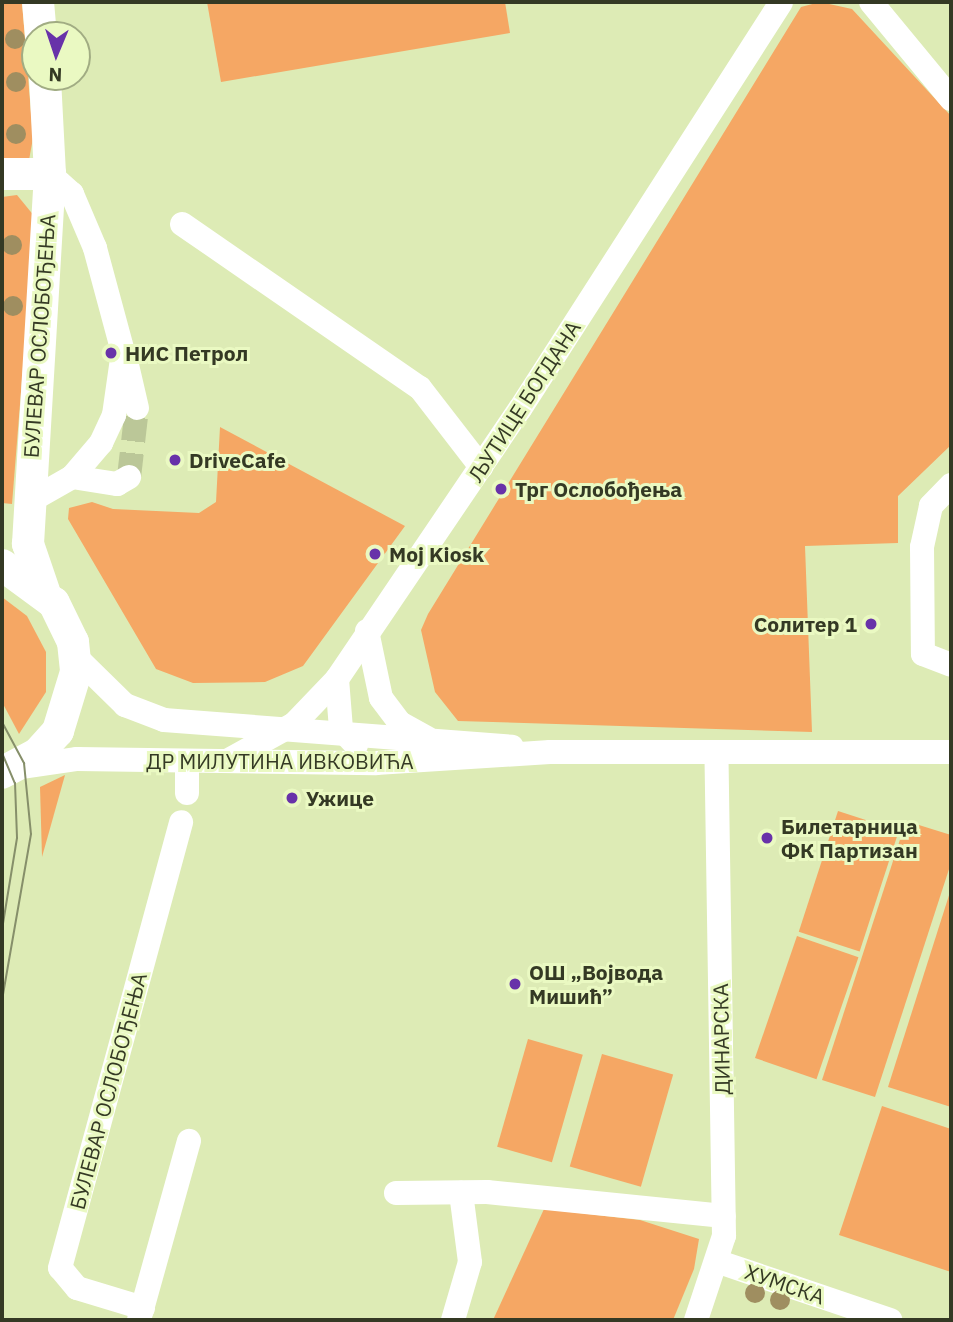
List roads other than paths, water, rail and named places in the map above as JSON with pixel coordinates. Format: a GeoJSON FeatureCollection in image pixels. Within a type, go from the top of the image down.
{"type":"FeatureCollection","features":[{"type":"Feature","properties":{"kind":"main road"},"geometry":{"type":"LineString","coordinates":[[37,2],[39,21]]}},
{"type":"Feature","properties":{"kind":"main road","name":"БУЛЕВАР ОСЛОБОЂЕЊА"},"geometry":{"type":"LineString","coordinates":[[6,772],[58,731],[74,695],[76,657],[68,628],[44,591],[29,554],[50,173],[46,91]]}},
{"type":"Feature","properties":{"kind":"main road"},"geometry":{"type":"LineString","coordinates":[[2,174],[50,173]]}},
{"type":"Feature","properties":{"kind":"main road","name":"БУЛЕВАР ОСЛОБОЂЕЊА"},"geometry":{"type":"LineString","coordinates":[[2,565],[44,591]]}},
{"type":"Feature","properties":{"kind":"street","name":"ЉУТИЦЕ БОГДАНА"},"geometry":{"type":"LineString","coordinates":[[227,761],[281,733],[337,679],[367,631],[481,467],[781,2]]}},
{"type":"Feature","properties":{"kind":"street"},"geometry":{"type":"LineString","coordinates":[[871,2],[951,99]]}},
{"type":"Feature","properties":{"kind":"street"},"geometry":{"type":"LineString","coordinates":[[50,173],[72,194],[95,248],[137,408]]}},
{"type":"Feature","properties":{"kind":"street"},"geometry":{"type":"LineString","coordinates":[[182,224],[420,388],[481,467]]}},
{"type":"Feature","properties":{"kind":"street"},"geometry":{"type":"LineString","coordinates":[[30,500],[72,477],[114,415],[123,352]]}},
{"type":"Feature","properties":{"kind":"street"},"geometry":{"type":"LineString","coordinates":[[72,477],[117,484],[129,477]]}},
{"type":"Feature","properties":{"kind":"street"},"geometry":{"type":"LineString","coordinates":[[951,485],[931,506],[922,547],[923,654],[951,664]]}},
{"type":"Feature","properties":{"kind":"street"},"geometry":{"type":"LineString","coordinates":[[367,631],[381,698],[400,723],[431,740]]}},
{"type":"Feature","properties":{"kind":"street","name":"ДР МИЛУТИНА ИВКОВИЋА"},"geometry":{"type":"LineString","coordinates":[[76,657],[101,687],[141,713],[281,733],[431,740],[550,752]]}},
{"type":"Feature","properties":{"kind":"street"},"geometry":{"type":"LineString","coordinates":[[337,679],[345,736],[376,763]]}},
{"type":"Feature","properties":{"kind":"street","name":"ДР МИЛУТИНА ИВКОВИЋА"},"geometry":{"type":"LineString","coordinates":[[6,772],[69,759],[376,763],[550,752],[951,752]]}},
{"type":"Feature","properties":{"kind":"street","name":"ДИНАРСКА"},"geometry":{"type":"LineString","coordinates":[[696,1320],[719,1262],[724,1216],[716,752]]}},
{"type":"Feature","properties":{"kind":"street"},"geometry":{"type":"LineString","coordinates":[[187,761],[187,793]]}},
{"type":"Feature","properties":{"kind":"street","name":"БУЛЕВАР ОСЛОБОЂЕЊА"},"geometry":{"type":"LineString","coordinates":[[141,1314],[77,1288],[60,1268],[181,822]]}},
{"type":"Feature","properties":{"kind":"street"},"geometry":{"type":"LineString","coordinates":[[141,1314],[189,1141]]}},
{"type":"Feature","properties":{"kind":"street"},"geometry":{"type":"LineString","coordinates":[[396,1193],[461,1192],[724,1216]]}},
{"type":"Feature","properties":{"kind":"street"},"geometry":{"type":"LineString","coordinates":[[453,1320],[470,1262],[461,1192]]}},
{"type":"Feature","properties":{"kind":"street","name":"ХУМСКА"},"geometry":{"type":"LineString","coordinates":[[719,1262],[890,1320]]}},
{"type":"Feature","properties":{"kind":"tunnel"},"geometry":{"type":"LineString","coordinates":[[129,477],[137,408]]}},
{"type":"Feature","properties":{"kind":"tram line"},"geometry":{"type":"LineString","coordinates":[[2,722],[24,763],[31,834],[2,1001]]}},
{"type":"Feature","properties":{"kind":"tram line"},"geometry":{"type":"LineString","coordinates":[[2,753],[15,783],[17,838],[2,930]]}},
{"type":"Feature","properties":{"kind":"place","name":"НИС Петрол"},"geometry":{"type":"Point","coordinates":[111,353]}},
{"type":"Feature","properties":{"kind":"place","name":"DriveCafe"},"geometry":{"type":"Point","coordinates":[175,460]}},
{"type":"Feature","properties":{"kind":"place","name":"Трг Ослобођења"},"geometry":{"type":"Point","coordinates":[501,489]}},
{"type":"Feature","properties":{"kind":"place","name":"Moj Kiosk"},"geometry":{"type":"Point","coordinates":[375,554]}},
{"type":"Feature","properties":{"kind":"place","name":"Солитер 1"},"geometry":{"type":"Point","coordinates":[871,624]}},
{"type":"Feature","properties":{"kind":"place","name":"Ужице"},"geometry":{"type":"Point","coordinates":[292,798]}},
{"type":"Feature","properties":{"kind":"place","name":"Билетарница ФК Партизан"},"geometry":{"type":"Point","coordinates":[767,838]}},
{"type":"Feature","properties":{"kind":"place","name":"ОШ „Војвода Мишић”"},"geometry":{"type":"Point","coordinates":[515,984]}}]}
